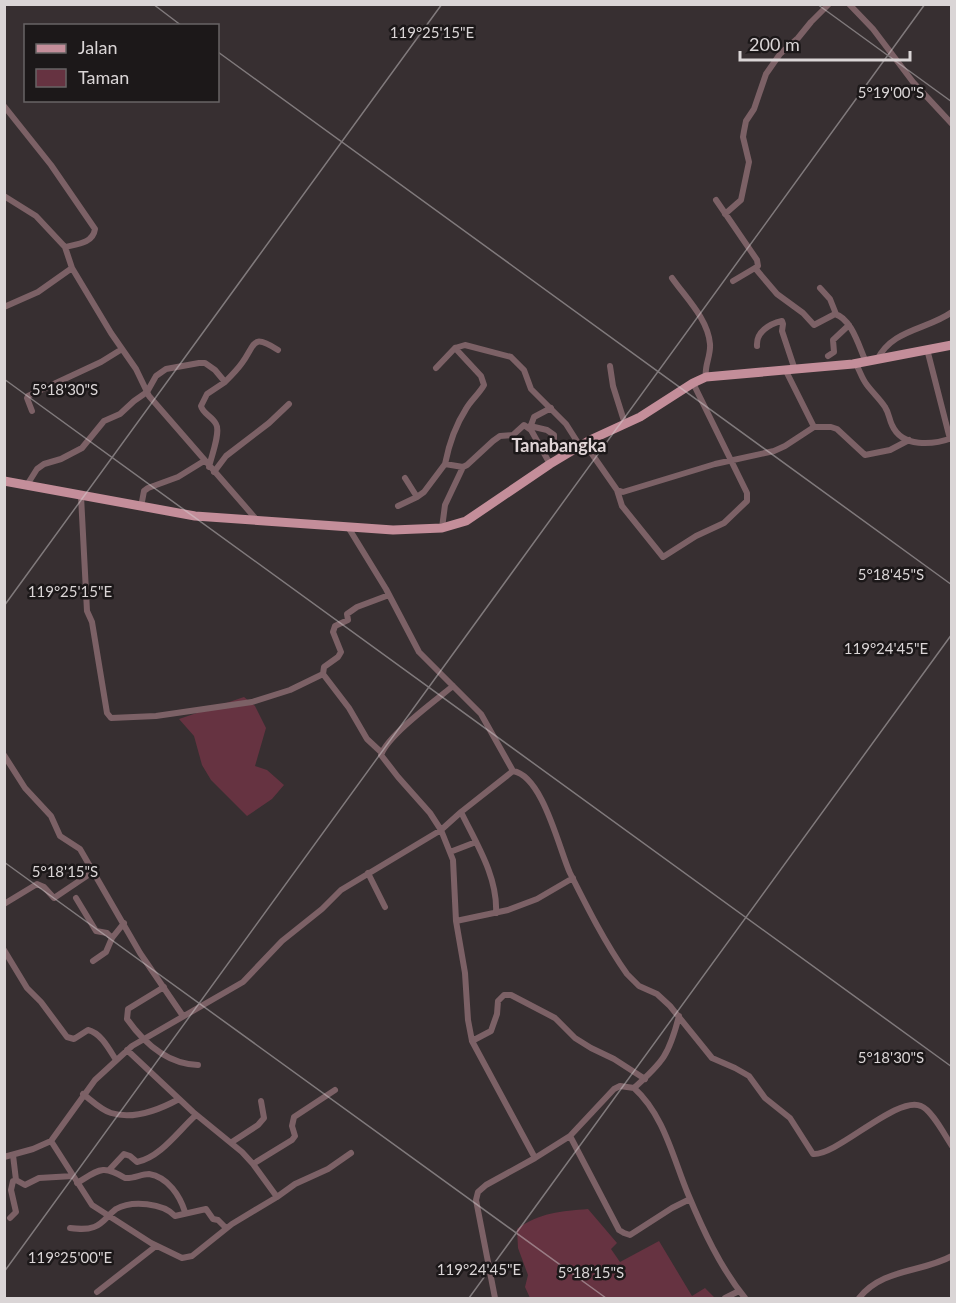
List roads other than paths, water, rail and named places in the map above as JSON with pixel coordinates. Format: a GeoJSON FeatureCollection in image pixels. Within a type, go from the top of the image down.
{"type":"FeatureCollection","features":[{"type":"Feature","properties":{"kind":"main road"},"geometry":{"type":"LineString","coordinates":[[4,481],[195,516],[393,530],[442,528],[466,521],[550,464],[706,377],[861,363],[951,345]]}},
{"type":"Feature","properties":{"kind":"street"},"geometry":{"type":"LineString","coordinates":[[725,214],[741,200],[748,162],[744,131],[766,74],[780,54],[829,4]]}},
{"type":"Feature","properties":{"kind":"street"},"geometry":{"type":"LineString","coordinates":[[849,4],[873,29],[913,82],[951,124]]}},
{"type":"Feature","properties":{"kind":"street"},"geometry":{"type":"LineString","coordinates":[[4,106],[51,165],[95,228],[89,240],[65,247]]}},
{"type":"Feature","properties":{"kind":"street"},"geometry":{"type":"LineString","coordinates":[[4,196],[36,216],[65,247],[72,268],[139,374],[154,403],[256,519]]}},
{"type":"Feature","properties":{"kind":"street"},"geometry":{"type":"LineString","coordinates":[[716,200],[757,260],[758,266],[732,281]]}},
{"type":"Feature","properties":{"kind":"street"},"geometry":{"type":"LineString","coordinates":[[4,307],[38,292],[72,268]]}},
{"type":"Feature","properties":{"kind":"street"},"geometry":{"type":"LineString","coordinates":[[755,268],[777,294],[799,309],[814,325],[836,314]]}},
{"type":"Feature","properties":{"kind":"street"},"geometry":{"type":"LineString","coordinates":[[672,278],[705,325],[710,345],[705,368],[706,377]]}},
{"type":"Feature","properties":{"kind":"street"},"geometry":{"type":"LineString","coordinates":[[820,288],[830,299],[836,314],[849,326],[866,384],[885,406],[894,429],[909,440],[928,444],[951,438],[927,350]]}},
{"type":"Feature","properties":{"kind":"street"},"geometry":{"type":"LineString","coordinates":[[877,360],[884,348],[902,334],[937,321],[951,312]]}},
{"type":"Feature","properties":{"kind":"street"},"geometry":{"type":"LineString","coordinates":[[757,346],[756,340],[760,333],[782,321],[791,371],[814,427]]}},
{"type":"Feature","properties":{"kind":"street"},"geometry":{"type":"LineString","coordinates":[[828,356],[834,352],[833,340],[849,326]]}},
{"type":"Feature","properties":{"kind":"street"},"geometry":{"type":"LineString","coordinates":[[209,466],[218,432],[216,424],[202,410],[201,405],[207,394],[225,382],[242,363],[252,344],[268,343],[278,350]]}},
{"type":"Feature","properties":{"kind":"street"},"geometry":{"type":"LineString","coordinates":[[436,368],[455,348],[467,345],[507,355],[515,360],[525,372],[531,389],[566,424],[617,490],[622,506],[659,554],[665,557],[696,536],[724,523],[747,501],[748,496],[693,383]]}},
{"type":"Feature","properties":{"kind":"street"},"geometry":{"type":"LineString","coordinates":[[398,506],[424,492],[445,464],[449,443],[458,424],[467,407],[484,385],[481,376],[455,348]]}},
{"type":"Feature","properties":{"kind":"street"},"geometry":{"type":"LineString","coordinates":[[32,411],[28,396],[101,362],[122,349]]}},
{"type":"Feature","properties":{"kind":"street"},"geometry":{"type":"LineString","coordinates":[[27,485],[37,468],[77,451],[90,440],[104,421],[120,414],[147,392],[156,376],[166,369],[200,363],[210,366],[225,382]]}},
{"type":"Feature","properties":{"kind":"street"},"geometry":{"type":"LineString","coordinates":[[610,366],[613,386],[625,424]]}},
{"type":"Feature","properties":{"kind":"street"},"geometry":{"type":"LineString","coordinates":[[141,507],[144,491],[148,488],[209,466],[226,456],[264,428],[289,404]]}},
{"type":"Feature","properties":{"kind":"street"},"geometry":{"type":"LineString","coordinates":[[530,427],[534,417],[551,408]]}},
{"type":"Feature","properties":{"kind":"street"},"geometry":{"type":"LineString","coordinates":[[442,528],[445,505],[463,467],[500,436],[513,435],[525,425],[547,430],[554,435],[555,446],[545,453]]}},
{"type":"Feature","properties":{"kind":"street"},"geometry":{"type":"LineString","coordinates":[[530,427],[550,464]]}},
{"type":"Feature","properties":{"kind":"street"},"geometry":{"type":"LineString","coordinates":[[617,490],[627,491],[706,466],[774,451],[814,427],[837,429],[865,454],[890,450],[909,440]]}},
{"type":"Feature","properties":{"kind":"street"},"geometry":{"type":"LineString","coordinates":[[445,464],[463,467]]}},
{"type":"Feature","properties":{"kind":"street"},"geometry":{"type":"LineString","coordinates":[[405,478],[417,497]]}},
{"type":"Feature","properties":{"kind":"street"},"geometry":{"type":"LineString","coordinates":[[81,496],[87,611],[92,622],[107,713],[111,718],[156,716],[252,702],[290,690],[323,674]]}},
{"type":"Feature","properties":{"kind":"street"},"geometry":{"type":"LineString","coordinates":[[348,527],[389,595],[419,652],[486,722],[513,771],[524,776],[537,793],[554,826],[573,878],[627,974],[639,986],[662,998],[708,1054],[748,1076],[765,1098],[790,1118],[813,1154],[834,1147],[885,1115],[917,1104],[928,1112],[951,1146]]}},
{"type":"Feature","properties":{"kind":"street"},"geometry":{"type":"LineString","coordinates":[[389,595],[357,608],[347,614],[346,622],[335,626],[333,632],[340,655],[324,667],[323,674],[349,708],[367,739],[382,753],[382,758],[422,803],[441,830],[455,866],[456,921],[465,973],[468,1020],[472,1041],[535,1158]]}},
{"type":"Feature","properties":{"kind":"street"},"geometry":{"type":"LineString","coordinates":[[382,753],[412,719],[453,686]]}},
{"type":"Feature","properties":{"kind":"street"},"geometry":{"type":"LineString","coordinates":[[4,755],[25,788],[51,816],[60,836],[77,846],[94,871],[140,952],[183,1016]]}},
{"type":"Feature","properties":{"kind":"street"},"geometry":{"type":"LineString","coordinates":[[4,1157],[51,1141],[83,1094],[127,1050],[243,982],[294,930],[322,909],[341,890],[441,830],[513,771]]}},
{"type":"Feature","properties":{"kind":"street"},"geometry":{"type":"LineString","coordinates":[[461,812],[489,874],[496,901],[496,913]]}},
{"type":"Feature","properties":{"kind":"street"},"geometry":{"type":"LineString","coordinates":[[450,852],[476,842]]}},
{"type":"Feature","properties":{"kind":"street"},"geometry":{"type":"LineString","coordinates":[[4,904],[34,885],[40,885],[54,898],[94,871]]}},
{"type":"Feature","properties":{"kind":"street"},"geometry":{"type":"LineString","coordinates":[[368,873],[385,907]]}},
{"type":"Feature","properties":{"kind":"street"},"geometry":{"type":"LineString","coordinates":[[456,921],[496,913],[537,899],[573,878]]}},
{"type":"Feature","properties":{"kind":"street"},"geometry":{"type":"LineString","coordinates":[[76,898],[96,931],[107,933],[112,938]]}},
{"type":"Feature","properties":{"kind":"street"},"geometry":{"type":"LineString","coordinates":[[93,961],[103,955],[112,938],[124,923]]}},
{"type":"Feature","properties":{"kind":"street"},"geometry":{"type":"LineString","coordinates":[[4,950],[24,983],[67,1037],[74,1039],[92,1030],[116,1060]]}},
{"type":"Feature","properties":{"kind":"street"},"geometry":{"type":"LineString","coordinates":[[164,987],[128,1010],[127,1019],[142,1040],[172,1060],[198,1065]]}},
{"type":"Feature","properties":{"kind":"street"},"geometry":{"type":"LineString","coordinates":[[472,1041],[491,1031],[497,1014],[498,1001],[504,995],[511,995],[555,1018],[575,1038],[645,1079]]}},
{"type":"Feature","properties":{"kind":"street"},"geometry":{"type":"LineString","coordinates":[[634,1088],[652,1073],[670,1049],[679,1016]]}},
{"type":"Feature","properties":{"kind":"street"},"geometry":{"type":"LineString","coordinates":[[127,1050],[196,1115],[231,1142],[253,1164],[277,1197]]}},
{"type":"Feature","properties":{"kind":"street"},"geometry":{"type":"LineString","coordinates":[[495,1299],[480,1223],[477,1195],[486,1185],[570,1136],[611,1091],[620,1086],[634,1088],[659,1122],[690,1199],[719,1261],[745,1299]]}},
{"type":"Feature","properties":{"kind":"street"},"geometry":{"type":"LineString","coordinates":[[253,1164],[292,1140],[295,1136],[292,1121],[294,1117],[336,1090]]}},
{"type":"Feature","properties":{"kind":"street"},"geometry":{"type":"LineString","coordinates":[[83,1094],[104,1110],[122,1114],[149,1113],[179,1099]]}},
{"type":"Feature","properties":{"kind":"street"},"geometry":{"type":"LineString","coordinates":[[231,1142],[258,1125],[264,1118],[261,1101]]}},
{"type":"Feature","properties":{"kind":"street"},"geometry":{"type":"LineString","coordinates":[[77,1183],[96,1172],[110,1169],[124,1154],[137,1162],[145,1160],[172,1141],[179,1130],[196,1115]]}},
{"type":"Feature","properties":{"kind":"street"},"geometry":{"type":"LineString","coordinates":[[570,1136],[619,1230],[624,1233],[633,1233],[690,1199]]}},
{"type":"Feature","properties":{"kind":"street"},"geometry":{"type":"LineString","coordinates":[[51,1141],[92,1205],[156,1246],[186,1258],[192,1256],[226,1228],[295,1184],[328,1169],[351,1153]]}},
{"type":"Feature","properties":{"kind":"street"},"geometry":{"type":"LineString","coordinates":[[13,1155],[16,1180]]}},
{"type":"Feature","properties":{"kind":"street"},"geometry":{"type":"LineString","coordinates":[[110,1169],[125,1178],[148,1174],[165,1181],[180,1198],[185,1212]]}},
{"type":"Feature","properties":{"kind":"street"},"geometry":{"type":"LineString","coordinates":[[16,1180],[25,1185],[39,1178],[73,1176]]}},
{"type":"Feature","properties":{"kind":"street"},"geometry":{"type":"LineString","coordinates":[[10,1218],[16,1212],[11,1185],[16,1180]]}},
{"type":"Feature","properties":{"kind":"street"},"geometry":{"type":"LineString","coordinates":[[70,1228],[97,1226],[121,1207],[138,1204],[168,1210],[175,1216],[206,1209],[213,1219],[226,1228]]}},
{"type":"Feature","properties":{"kind":"street"},"geometry":{"type":"LineString","coordinates":[[97,1292],[156,1246]]}},
{"type":"Feature","properties":{"kind":"street"},"geometry":{"type":"LineString","coordinates":[[859,1299],[870,1287],[889,1276],[934,1264],[951,1256]]}},
{"type":"Feature","properties":{"kind":"street"},"geometry":{"type":"LineString","coordinates":[[725,1299],[739,1291]]}},
{"type":"Feature","properties":{"kind":"district","name":"Tanabangka"},"geometry":{"type":"Point","coordinates":[559,445]}}]}
